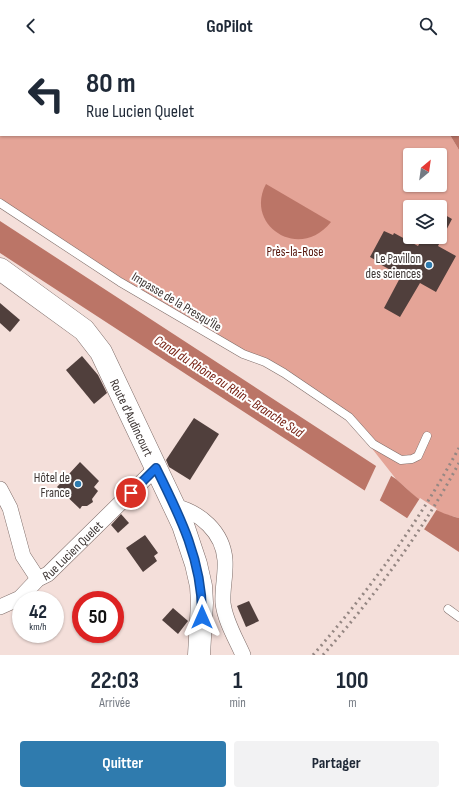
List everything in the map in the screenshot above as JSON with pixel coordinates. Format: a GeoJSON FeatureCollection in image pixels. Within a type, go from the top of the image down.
{"type":"FeatureCollection","features":[{"type":"Feature","properties":{"kind":"main road","name":"Route d'Audincourt"},"geometry":{"type":"LineString","coordinates":[[0,269],[84,330],[101,352],[183,524],[196,564],[201,586],[201,631],[198,655]]}},
{"type":"Feature","properties":{"kind":"street","name":"Rue Lucien Quelet"},"geometry":{"type":"LineString","coordinates":[[0,606],[20,598],[38,579],[48,574],[156,468]]}},
{"type":"Feature","properties":{"kind":"street"},"geometry":{"type":"LineString","coordinates":[[0,489],[10,508],[23,556],[38,579]]}},
{"type":"Feature","properties":{"kind":"street"},"geometry":{"type":"LineString","coordinates":[[174,506],[188,509],[197,515],[217,535],[223,546],[225,561],[222,588],[224,605],[243,655]]}},
{"type":"Feature","properties":{"kind":"lane","name":"Impasse de la Presqu'Île"},"geometry":{"type":"LineString","coordinates":[[0,203],[120,282],[243,354],[265,362],[284,373],[344,414],[373,444],[401,460],[412,459],[418,456],[427,436]]}},
{"type":"Feature","properties":{"kind":"lane"},"geometry":{"type":"LineString","coordinates":[[448,609],[459,617]]}},
{"type":"Feature","properties":{"kind":"green space","name":"Près-la-Rose"},"geometry":{"type":"Polygon","coordinates":[[[0,136],[451,136],[459,150],[459,518],[440,513],[423,504],[396,479],[344,413],[284,373],[243,354],[0,203],[0,136]]]}},
{"type":"Feature","properties":{"kind":"water"},"geometry":{"type":"Polygon","coordinates":[[[451,136],[459,136],[459,150],[451,136]]]}},
{"type":"Feature","properties":{"kind":"water"},"geometry":{"type":"Polygon","coordinates":[[[266,184],[331,222],[318,234],[304,239],[291,238],[278,233],[268,225],[262,213],[261,199],[266,184]]]}},
{"type":"Feature","properties":{"kind":"water","name":"Canal du Rhône au Rhin - Branche Sud"},"geometry":{"type":"Polygon","coordinates":[[[0,221],[396,479],[424,503],[448,515],[459,518],[459,552],[0,253],[0,221]]]}},
{"type":"Feature","properties":{"kind":"pier"},"geometry":{"type":"Polygon","coordinates":[[[377,464],[392,474],[379,502],[364,492],[377,464]]]}},
{"type":"Feature","properties":{"kind":"pier"},"geometry":{"type":"Polygon","coordinates":[[[420,498],[437,509],[423,531],[406,520],[420,498]]]}},
{"type":"Feature","properties":{"kind":"building","name":"Le Pavillon des sciences"},"geometry":{"type":"Polygon","coordinates":[[[447,216],[452,219],[447,229],[447,216]]]}},
{"type":"Feature","properties":{"kind":"building","name":"Le Pavillon des sciences"},"geometry":{"type":"Polygon","coordinates":[[[384,231],[393,235],[394,233],[403,238],[403,244],[414,244],[418,246],[419,244],[439,244],[438,246],[456,256],[436,292],[420,283],[400,317],[384,308],[401,276],[370,257],[384,231]]]}},
{"type":"Feature","properties":{"kind":"building"},"geometry":{"type":"Polygon","coordinates":[[[0,303],[20,320],[10,332],[0,323],[0,303]]]}},
{"type":"Feature","properties":{"kind":"building"},"geometry":{"type":"Polygon","coordinates":[[[82,356],[98,375],[107,393],[94,404],[66,370],[82,356]]]}},
{"type":"Feature","properties":{"kind":"building"},"geometry":{"type":"Polygon","coordinates":[[[194,418],[219,434],[190,480],[169,467],[166,460],[194,418]]]}},
{"type":"Feature","properties":{"kind":"building","name":"Hôtel de France"},"geometry":{"type":"Polygon","coordinates":[[[80,462],[99,481],[94,487],[98,491],[92,499],[93,502],[87,506],[82,506],[80,509],[57,487],[80,462]]]}},
{"type":"Feature","properties":{"kind":"building"},"geometry":{"type":"Polygon","coordinates":[[[121,514],[129,523],[118,533],[111,525],[121,514]]]}},
{"type":"Feature","properties":{"kind":"building"},"geometry":{"type":"Polygon","coordinates":[[[145,535],[158,553],[154,556],[157,561],[143,572],[126,548],[145,535]]]}},
{"type":"Feature","properties":{"kind":"building"},"geometry":{"type":"Polygon","coordinates":[[[249,601],[259,621],[246,627],[237,606],[249,601]]]}},
{"type":"Feature","properties":{"kind":"building"},"geometry":{"type":"Polygon","coordinates":[[[173,608],[188,621],[178,634],[162,620],[173,608]]]}},
{"type":"Feature","properties":{"kind":"railway"},"geometry":{"type":"LineString","coordinates":[[313,655],[354,606],[392,556],[427,503],[459,448]]}},
{"type":"Feature","properties":{"kind":"railway"},"geometry":{"type":"LineString","coordinates":[[323,655],[379,587],[413,539],[445,489],[459,463]]}},
{"type":"Feature","properties":{"kind":"place","name":"Le Pavillon des sciences"},"geometry":{"type":"Point","coordinates":[429,265]}},
{"type":"Feature","properties":{"kind":"place","name":"Hôtel de France"},"geometry":{"type":"Point","coordinates":[78,484]}},
{"type":"Feature","properties":{"kind":"route"},"geometry":{"type":"LineString","coordinates":[[131,493],[156,468],[183,524],[196,564],[201,586],[202,617]]}}]}
